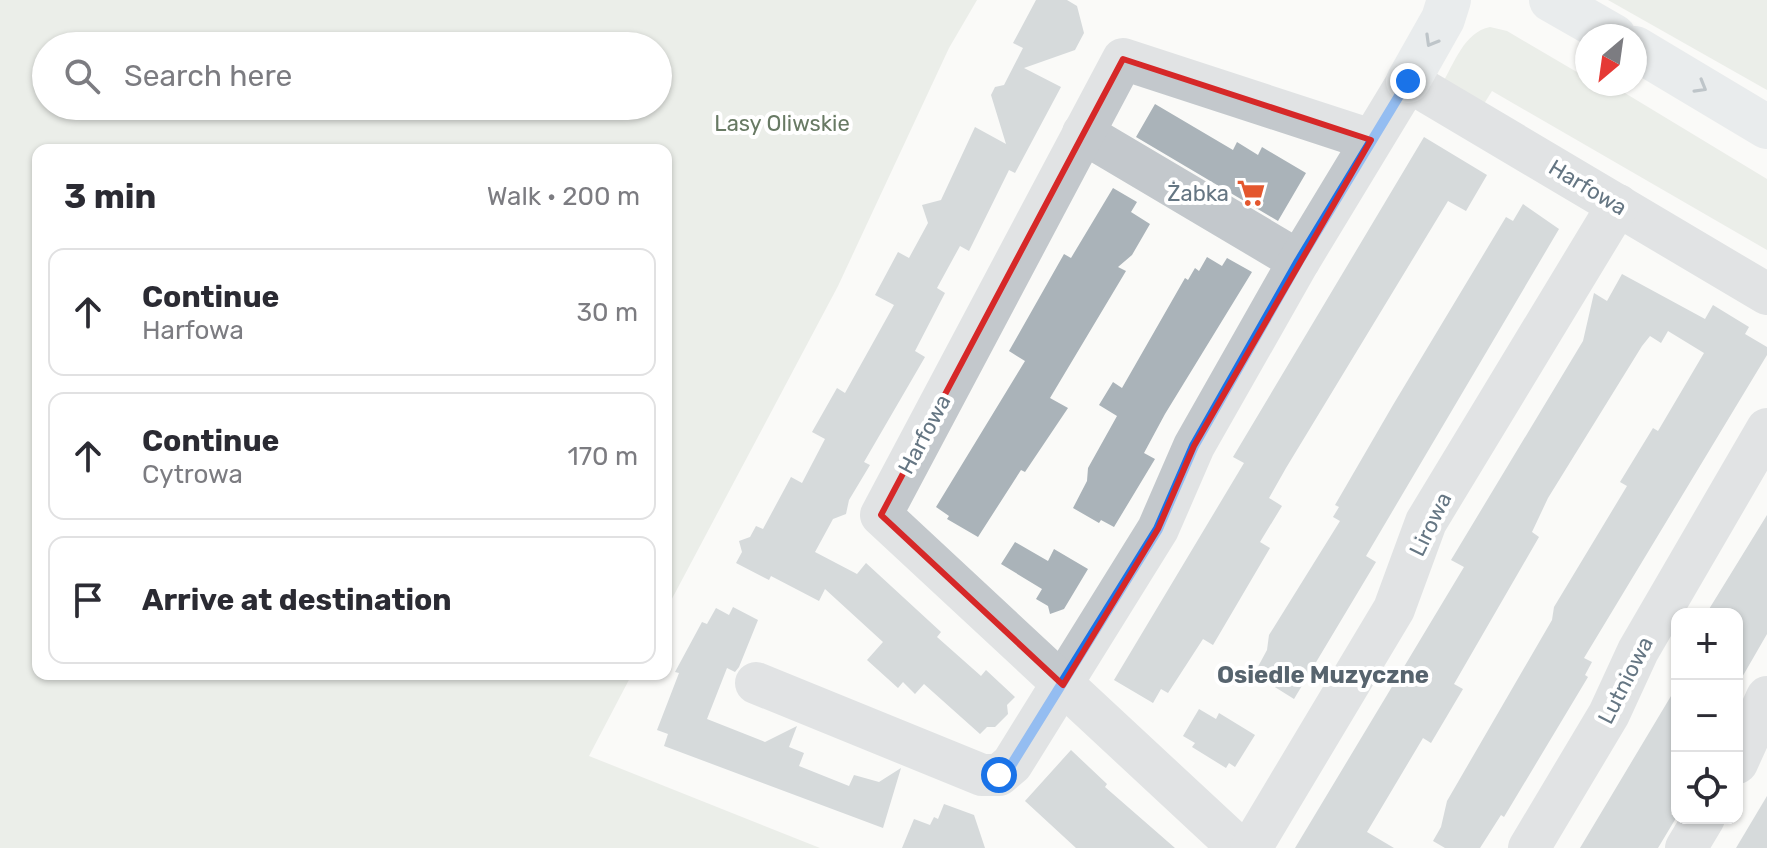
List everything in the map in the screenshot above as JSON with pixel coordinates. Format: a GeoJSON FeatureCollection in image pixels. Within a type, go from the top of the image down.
{"type":"FeatureCollection","features":[{"type":"Feature","properties":{"kind":"main road"},"geometry":{"type":"LineString","coordinates":[[1408,81],[1443,19],[1449,0]]}},
{"type":"Feature","properties":{"kind":"main road"},"geometry":{"type":"LineString","coordinates":[[1561,4],[1594,24]]}},
{"type":"Feature","properties":{"kind":"main road"},"geometry":{"type":"LineString","coordinates":[[1647,55],[1767,127]]}},
{"type":"Feature","properties":{"kind":"street","name":"Harfowa"},"geometry":{"type":"LineString","coordinates":[[1239,848],[881,515],[1123,59],[1371,140]]}},
{"type":"Feature","properties":{"kind":"street"},"geometry":{"type":"LineString","coordinates":[[756,683],[982,775],[999,775],[1012,764],[1158,529],[1194,446],[1299,261],[1408,81]]}},
{"type":"Feature","properties":{"kind":"street","name":"Harfowa"},"geometry":{"type":"LineString","coordinates":[[1408,81],[1767,294]]}},
{"type":"Feature","properties":{"kind":"street"},"geometry":{"type":"LineString","coordinates":[[1083,133],[1299,261]]}},
{"type":"Feature","properties":{"kind":"street","name":"Lirowa"},"geometry":{"type":"LineString","coordinates":[[1251,848],[1394,609],[1426,522],[1618,205]]}},
{"type":"Feature","properties":{"kind":"street","name":"Lutniowa"},"geometry":{"type":"LineString","coordinates":[[1529,848],[1609,714],[1638,651],[1767,429]]}},
{"type":"Feature","properties":{"kind":"street"},"geometry":{"type":"LineString","coordinates":[[1742,752],[1767,697]]}},
{"type":"Feature","properties":{"kind":"street"},"geometry":{"type":"LineString","coordinates":[[1686,848],[1700,824]]}},
{"type":"Feature","properties":{"kind":"highlighted area"},"geometry":{"type":"Polygon","coordinates":[[[1123,59],[1371,140],[1194,446],[1158,529],[1063,685],[881,515],[1123,59]]]}},
{"type":"Feature","properties":{"kind":"green space","name":"Lasy Oliwskie"},"geometry":{"type":"Polygon","coordinates":[[[0,0],[977,0],[949,48],[838,286],[672,599],[672,144],[32,144],[32,680],[629,680],[589,756],[820,848],[0,848],[0,0]]]}},
{"type":"Feature","properties":{"kind":"green space"},"geometry":{"type":"Polygon","coordinates":[[[1608,0],[1767,0],[1767,90],[1608,0]]]}},
{"type":"Feature","properties":{"kind":"green space"},"geometry":{"type":"Polygon","coordinates":[[[1490,27],[1507,31],[1575,71],[1575,96],[1630,96],[1767,179],[1767,250],[1492,91],[1482,107],[1442,84],[1467,42],[1481,30],[1490,27]]]}},
{"type":"Feature","properties":{"kind":"building"},"geometry":{"type":"Polygon","coordinates":[[[1036,0],[1067,0],[1077,6],[1084,33],[1075,50],[1024,68],[1061,87],[1015,173],[1009,170],[969,251],[960,246],[937,288],[945,293],[915,351],[925,357],[864,462],[870,465],[849,500],[846,514],[833,519],[815,552],[857,574],[866,563],[941,632],[937,637],[981,676],[986,670],[1015,697],[1007,705],[1008,714],[995,727],[987,727],[980,734],[924,684],[915,694],[903,682],[898,688],[867,660],[883,642],[825,589],[819,601],[771,576],[769,580],[736,563],[742,552],[739,541],[750,537],[756,526],[763,529],[791,477],[802,483],[825,439],[812,432],[837,388],[845,393],[894,305],[875,295],[898,252],[909,258],[928,223],[922,205],[941,200],[975,127],[1006,144],[991,95],[995,87],[1004,85],[1023,48],[1013,43],[1036,0]]]}},
{"type":"Feature","properties":{"kind":"building"},"geometry":{"type":"Polygon","coordinates":[[[1155,104],[1233,150],[1237,142],[1258,155],[1262,147],[1306,173],[1278,221],[1136,137],[1155,104]]]}},
{"type":"Feature","properties":{"kind":"building"},"geometry":{"type":"Polygon","coordinates":[[[1424,137],[1487,175],[1466,211],[1448,201],[1286,468],[1269,498],[1282,506],[1260,542],[1270,548],[1213,645],[1203,639],[1168,693],[1161,689],[1153,703],[1114,680],[1244,463],[1233,457],[1424,137]]]}},
{"type":"Feature","properties":{"kind":"building"},"geometry":{"type":"Polygon","coordinates":[[[1113,188],[1137,202],[1131,212],[1150,224],[1132,255],[1118,267],[1126,271],[1050,398],[1068,408],[1025,472],[1021,470],[978,537],[947,519],[949,516],[936,507],[1025,361],[1009,351],[1064,254],[1071,258],[1113,188]]]}},
{"type":"Feature","properties":{"kind":"building"},"geometry":{"type":"Polygon","coordinates":[[[1523,204],[1559,229],[1366,556],[1376,562],[1294,699],[1254,674],[1267,650],[1269,635],[1340,521],[1333,517],[1339,507],[1335,505],[1393,405],[1506,217],[1513,221],[1523,204]]]}},
{"type":"Feature","properties":{"kind":"building"},"geometry":{"type":"Polygon","coordinates":[[[1207,257],[1222,266],[1227,258],[1252,272],[1165,414],[1144,453],[1155,459],[1114,527],[1101,520],[1099,523],[1073,508],[1087,481],[1088,468],[1117,416],[1099,405],[1113,382],[1122,388],[1185,278],[1188,280],[1195,268],[1199,271],[1207,257]]]}},
{"type":"Feature","properties":{"kind":"building"},"geometry":{"type":"Polygon","coordinates":[[[1622,274],[1705,319],[1713,305],[1749,327],[1745,334],[1767,347],[1767,355],[1584,658],[1592,662],[1585,675],[1588,677],[1504,817],[1501,815],[1480,848],[1445,848],[1433,841],[1441,827],[1447,801],[1552,620],[1554,607],[1627,486],[1620,482],[1653,428],[1658,431],[1704,353],[1668,331],[1661,343],[1650,336],[1642,346],[1548,498],[1532,532],[1539,537],[1454,684],[1463,689],[1431,743],[1423,738],[1367,832],[1394,848],[1295,848],[1464,567],[1451,560],[1583,341],[1594,293],[1607,301],[1622,274]]]}},
{"type":"Feature","properties":{"kind":"building"},"geometry":{"type":"Polygon","coordinates":[[[1767,515],[1767,634],[1743,676],[1743,608],[1710,608],[1767,515]]]}},
{"type":"Feature","properties":{"kind":"building"},"geometry":{"type":"Polygon","coordinates":[[[1015,542],[1048,561],[1054,549],[1088,569],[1064,609],[1050,614],[1048,606],[1036,599],[1042,589],[1001,564],[1015,542]]]}},
{"type":"Feature","properties":{"kind":"building"},"geometry":{"type":"Polygon","coordinates":[[[733,607],[758,620],[739,667],[735,672],[727,668],[707,719],[765,742],[797,726],[789,747],[804,753],[799,766],[849,786],[854,775],[879,782],[901,768],[883,828],[664,746],[668,734],[657,730],[679,673],[675,672],[702,622],[707,624],[716,608],[729,615],[733,607]]]}},
{"type":"Feature","properties":{"kind":"building"},"geometry":{"type":"Polygon","coordinates":[[[1671,696],[1672,824],[1658,848],[1580,848],[1671,696]]]}},
{"type":"Feature","properties":{"kind":"building"},"geometry":{"type":"Polygon","coordinates":[[[1199,709],[1216,719],[1219,713],[1255,735],[1235,767],[1229,763],[1226,768],[1192,747],[1195,743],[1183,736],[1199,709]]]}},
{"type":"Feature","properties":{"kind":"building"},"geometry":{"type":"Polygon","coordinates":[[[1071,750],[1107,784],[1105,787],[1175,848],[1076,848],[1025,801],[1071,750]]]}},
{"type":"Feature","properties":{"kind":"building"},"geometry":{"type":"Polygon","coordinates":[[[1767,796],[1767,848],[1736,848],[1767,796]]]}},
{"type":"Feature","properties":{"kind":"building"},"geometry":{"type":"Polygon","coordinates":[[[944,804],[974,815],[985,848],[902,848],[914,819],[930,825],[934,817],[938,819],[944,804]]]}},
{"type":"Feature","properties":{"kind":"place","name":"Żabka"},"geometry":{"type":"Point","coordinates":[1251,193]}},
{"type":"Feature","properties":{"kind":"district","name":"Osiedle Muzyczne"},"geometry":{"type":"Point","coordinates":[1323,675]}},
{"type":"Feature","properties":{"kind":"route"},"geometry":{"type":"LineString","coordinates":[[999,775],[1012,764],[1158,529],[1194,446],[1299,261],[1408,81]]}}]}
